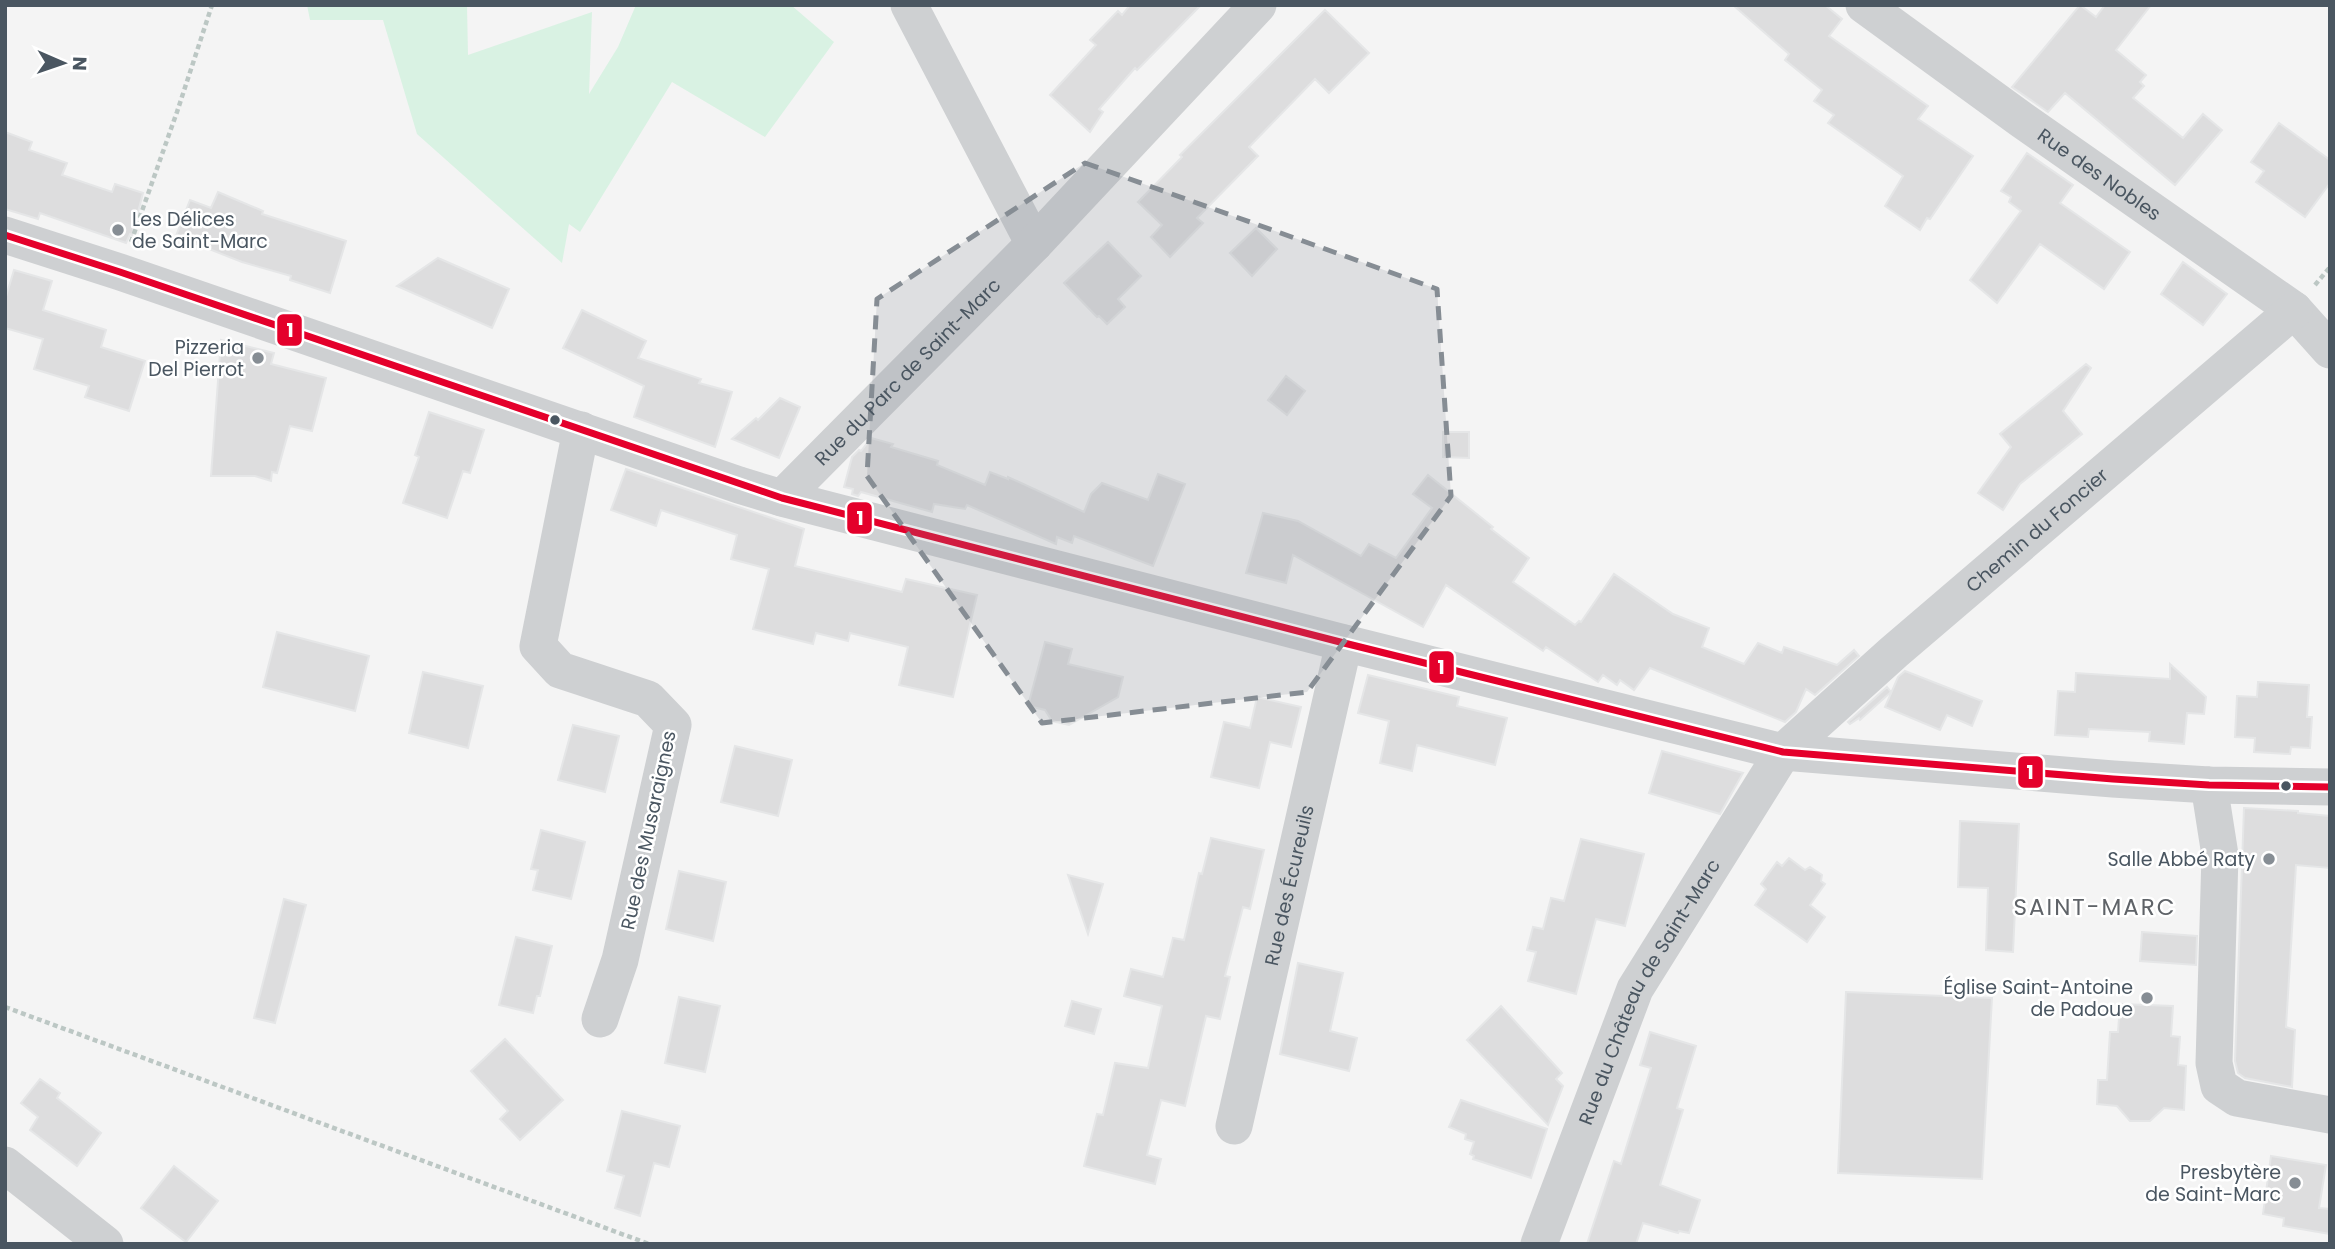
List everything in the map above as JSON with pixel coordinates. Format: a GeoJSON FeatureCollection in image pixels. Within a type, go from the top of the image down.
{"type":"FeatureCollection","features":[{"type":"Feature","properties":{"kind":"street"},"geometry":{"type":"LineString","coordinates":[[909,5],[1034,244]]}},
{"type":"Feature","properties":{"kind":"street","name":"Rue du Parc de Saint-Marc"},"geometry":{"type":"LineString","coordinates":[[782,498],[1034,244],[1258,5]]}},
{"type":"Feature","properties":{"kind":"street","name":"Rue des Nobles"},"geometry":{"type":"LineString","coordinates":[[1864,5],[2022,120],[2294,310],[2330,350]]}},
{"type":"Feature","properties":{"kind":"street"},"geometry":{"type":"LineString","coordinates":[[5,235],[121,272],[782,498],[1344,643],[1783,752],[2209,785],[2330,787]]}},
{"type":"Feature","properties":{"kind":"street","name":"Chemin du Foncier"},"geometry":{"type":"LineString","coordinates":[[1783,752],[1894,652],[2294,310]]}},
{"type":"Feature","properties":{"kind":"street","name":"Rue des Musaraignes"},"geometry":{"type":"LineString","coordinates":[[581,430],[538,646],[560,670],[648,699],[673,726],[620,960],[600,1019]]}},
{"type":"Feature","properties":{"kind":"street","name":"Rue des Écureuils"},"geometry":{"type":"LineString","coordinates":[[1234,1126],[1344,643]]}},
{"type":"Feature","properties":{"kind":"street","name":"Rue du Château de Saint-Marc"},"geometry":{"type":"LineString","coordinates":[[1539,1244],[1634,989],[1783,752]]}},
{"type":"Feature","properties":{"kind":"street"},"geometry":{"type":"LineString","coordinates":[[2209,785],[2220,855],[2214,1062],[2219,1086],[2237,1098],[2330,1115]]}},
{"type":"Feature","properties":{"kind":"street"},"geometry":{"type":"LineString","coordinates":[[5,1165],[105,1244]]}},
{"type":"Feature","properties":{"kind":"path"},"geometry":{"type":"LineString","coordinates":[[121,272],[212,5]]}},
{"type":"Feature","properties":{"kind":"path"},"geometry":{"type":"LineString","coordinates":[[5,1007],[649,1244]]}},
{"type":"Feature","properties":{"kind":"highlighted area"},"geometry":{"type":"Polygon","coordinates":[[[1085,163],[1437,289],[1451,496],[1307,692],[1042,723],[867,476],[877,299],[1085,163]]]}},
{"type":"Feature","properties":{"kind":"green space"},"geometry":{"type":"Polygon","coordinates":[[[307,5],[467,5],[468,55],[592,12],[589,94],[618,47],[636,5],[791,5],[834,42],[765,137],[672,82],[580,232],[569,224],[562,263],[417,134],[383,20],[310,20],[307,5]]]}},
{"type":"Feature","properties":{"kind":"building"},"geometry":{"type":"Polygon","coordinates":[[[1130,5],[1201,5],[1137,70],[1135,68],[1099,109],[1103,112],[1090,132],[1050,95],[1096,45],[1090,40],[1118,11],[1122,15],[1130,5]]]}},
{"type":"Feature","properties":{"kind":"building"},"geometry":{"type":"Polygon","coordinates":[[[1733,5],[1825,5],[1842,19],[1829,36],[1928,106],[1918,119],[1973,156],[1920,230],[1885,206],[1903,176],[1828,123],[1834,115],[1814,101],[1822,90],[1785,60],[1789,54],[1733,5]]]}},
{"type":"Feature","properties":{"kind":"building"},"geometry":{"type":"Polygon","coordinates":[[[2080,5],[2096,17],[2105,5],[2151,5],[2116,50],[2146,75],[2140,82],[2144,86],[2133,98],[2183,138],[2203,114],[2222,130],[2175,185],[2065,93],[2048,112],[2012,87],[2080,5]]]}},
{"type":"Feature","properties":{"kind":"building"},"geometry":{"type":"Polygon","coordinates":[[[1325,10],[1369,53],[1329,93],[1315,79],[1249,147],[1258,156],[1197,218],[1203,223],[1170,257],[1151,237],[1162,225],[1138,202],[1182,157],[1180,155],[1325,10]]]}},
{"type":"Feature","properties":{"kind":"building"},"geometry":{"type":"Polygon","coordinates":[[[2279,123],[2330,160],[2330,183],[2305,217],[2256,182],[2264,171],[2251,162],[2279,123]]]}},
{"type":"Feature","properties":{"kind":"building"},"geometry":{"type":"Polygon","coordinates":[[[5,132],[32,142],[29,150],[67,163],[62,175],[112,192],[115,184],[143,193],[132,235],[130,234],[126,243],[40,213],[38,219],[5,209],[5,132]]]}},
{"type":"Feature","properties":{"kind":"building"},"geometry":{"type":"Polygon","coordinates":[[[2027,153],[2073,185],[2060,203],[2130,252],[2104,289],[2040,244],[1997,303],[1970,280],[2021,211],[2009,202],[2011,197],[2001,191],[2027,153]]]}},
{"type":"Feature","properties":{"kind":"building"},"geometry":{"type":"Polygon","coordinates":[[[218,192],[263,211],[262,214],[346,241],[330,293],[290,280],[291,276],[242,262],[176,236],[190,200],[211,208],[218,192]]]}},
{"type":"Feature","properties":{"kind":"building"},"geometry":{"type":"Polygon","coordinates":[[[1256,228],[1277,249],[1252,276],[1230,253],[1256,228]]]}},
{"type":"Feature","properties":{"kind":"building"},"geometry":{"type":"Polygon","coordinates":[[[1108,242],[1141,276],[1118,299],[1125,307],[1107,324],[1064,283],[1108,242]]]}},
{"type":"Feature","properties":{"kind":"building"},"geometry":{"type":"Polygon","coordinates":[[[438,258],[509,289],[492,328],[397,286],[438,258]]]}},
{"type":"Feature","properties":{"kind":"building"},"geometry":{"type":"Polygon","coordinates":[[[2183,262],[2227,294],[2203,325],[2161,294],[2183,262]]]}},
{"type":"Feature","properties":{"kind":"building"},"geometry":{"type":"Polygon","coordinates":[[[14,270],[52,281],[43,310],[106,330],[101,347],[145,361],[129,411],[85,397],[89,386],[34,369],[43,339],[5,328],[5,300],[14,270]]]}},
{"type":"Feature","properties":{"kind":"building"},"geometry":{"type":"Polygon","coordinates":[[[582,310],[646,341],[638,358],[701,379],[699,383],[732,392],[715,447],[634,417],[644,386],[563,348],[582,310]]]}},
{"type":"Feature","properties":{"kind":"building"},"geometry":{"type":"Polygon","coordinates":[[[221,340],[274,353],[271,364],[326,378],[312,431],[290,426],[277,473],[272,472],[271,481],[255,476],[211,476],[221,340]]]}},
{"type":"Feature","properties":{"kind":"building"},"geometry":{"type":"Polygon","coordinates":[[[2086,364],[2091,368],[2063,411],[2082,434],[2020,484],[2003,510],[1978,493],[2011,447],[2000,434],[2086,364]]]}},
{"type":"Feature","properties":{"kind":"building"},"geometry":{"type":"Polygon","coordinates":[[[1286,376],[1305,391],[1287,415],[1268,400],[1286,376]]]}},
{"type":"Feature","properties":{"kind":"building"},"geometry":{"type":"Polygon","coordinates":[[[780,398],[800,407],[779,458],[732,439],[756,418],[758,420],[780,398]]]}},
{"type":"Feature","properties":{"kind":"building"},"geometry":{"type":"Polygon","coordinates":[[[429,412],[484,430],[470,473],[463,471],[447,518],[403,503],[419,457],[415,455],[429,412]]]}},
{"type":"Feature","properties":{"kind":"building"},"geometry":{"type":"Polygon","coordinates":[[[1443,432],[1469,432],[1469,458],[1443,457],[1443,432]]]}},
{"type":"Feature","properties":{"kind":"building"},"geometry":{"type":"Polygon","coordinates":[[[871,438],[938,461],[937,465],[985,485],[990,472],[1008,477],[1084,512],[1091,494],[1102,483],[1148,500],[1158,474],[1185,484],[1153,566],[1074,536],[1072,543],[1057,537],[1056,544],[967,505],[965,509],[934,504],[932,512],[861,492],[858,496],[852,494],[853,489],[844,487],[852,457],[861,451],[871,438]]]}},
{"type":"Feature","properties":{"kind":"building"},"geometry":{"type":"Polygon","coordinates":[[[626,469],[804,529],[795,566],[902,592],[906,579],[977,595],[953,697],[899,685],[908,647],[850,633],[848,641],[816,633],[813,644],[753,629],[769,569],[731,559],[737,535],[661,510],[656,526],[611,510],[626,469]]]}},
{"type":"Feature","properties":{"kind":"building"},"geometry":{"type":"Polygon","coordinates":[[[1428,475],[1529,558],[1513,582],[1575,625],[1581,622],[1614,574],[1673,614],[1709,628],[1702,647],[1744,664],[1758,643],[1782,653],[1784,647],[1837,665],[1854,650],[1859,656],[1815,695],[1806,689],[1796,712],[1785,722],[1650,668],[1634,690],[1620,680],[1617,685],[1603,675],[1598,682],[1546,647],[1543,651],[1446,585],[1423,627],[1293,555],[1286,583],[1246,573],[1263,513],[1298,521],[1361,556],[1369,544],[1396,558],[1432,508],[1413,494],[1428,475]]]}},
{"type":"Feature","properties":{"kind":"building"},"geometry":{"type":"Polygon","coordinates":[[[277,632],[369,656],[355,711],[263,687],[277,632]]]}},
{"type":"Feature","properties":{"kind":"building"},"geometry":{"type":"Polygon","coordinates":[[[1045,642],[1072,649],[1068,664],[1123,677],[1118,697],[1069,725],[1052,721],[1045,710],[1028,706],[1045,642]]]}},
{"type":"Feature","properties":{"kind":"building"},"geometry":{"type":"Polygon","coordinates":[[[2170,664],[2206,697],[2204,714],[2187,713],[2184,744],[2149,741],[2150,732],[2089,729],[2088,737],[2055,735],[2058,691],[2075,692],[2076,673],[2170,679],[2170,664]]]}},
{"type":"Feature","properties":{"kind":"building"},"geometry":{"type":"Polygon","coordinates":[[[1905,671],[1982,701],[1972,726],[1947,715],[1940,730],[1885,707],[1898,677],[1905,671]]]}},
{"type":"Feature","properties":{"kind":"building"},"geometry":{"type":"Polygon","coordinates":[[[423,672],[483,686],[468,748],[409,733],[423,672]]]}},
{"type":"Feature","properties":{"kind":"building"},"geometry":{"type":"Polygon","coordinates":[[[1368,675],[1459,697],[1457,706],[1507,718],[1495,765],[1417,745],[1412,771],[1380,763],[1389,721],[1358,713],[1368,675]]]}},
{"type":"Feature","properties":{"kind":"building"},"geometry":{"type":"Polygon","coordinates":[[[2258,682],[2309,685],[2307,717],[2312,717],[2310,748],[2291,747],[2290,754],[2254,752],[2255,738],[2235,737],[2237,696],[2257,697],[2258,682]]]}},
{"type":"Feature","properties":{"kind":"building"},"geometry":{"type":"Polygon","coordinates":[[[1887,687],[1891,692],[1860,720],[1859,718],[1850,724],[1848,722],[1887,687]]]}},
{"type":"Feature","properties":{"kind":"building"},"geometry":{"type":"Polygon","coordinates":[[[1257,697],[1301,707],[1291,747],[1270,742],[1259,788],[1211,777],[1224,722],[1250,728],[1257,697]]]}},
{"type":"Feature","properties":{"kind":"building"},"geometry":{"type":"Polygon","coordinates":[[[573,725],[619,736],[605,792],[558,780],[573,725]]]}},
{"type":"Feature","properties":{"kind":"building"},"geometry":{"type":"Polygon","coordinates":[[[735,746],[792,760],[778,816],[721,802],[735,746]]]}},
{"type":"Feature","properties":{"kind":"building"},"geometry":{"type":"Polygon","coordinates":[[[1662,751],[1743,773],[1720,814],[1649,793],[1662,751]]]}},
{"type":"Feature","properties":{"kind":"building"},"geometry":{"type":"Polygon","coordinates":[[[2244,808],[2330,816],[2330,868],[2296,865],[2286,1027],[2295,1030],[2292,1087],[2245,1078],[2238,1073],[2235,1061],[2244,808]]]}},
{"type":"Feature","properties":{"kind":"building"},"geometry":{"type":"Polygon","coordinates":[[[1960,821],[2019,824],[2013,952],[1986,950],[1988,888],[1958,887],[1960,821]]]}},
{"type":"Feature","properties":{"kind":"building"},"geometry":{"type":"Polygon","coordinates":[[[541,830],[585,842],[571,899],[533,890],[538,870],[531,869],[541,830]]]}},
{"type":"Feature","properties":{"kind":"building"},"geometry":{"type":"Polygon","coordinates":[[[1211,838],[1264,850],[1250,909],[1243,907],[1225,976],[1230,977],[1220,1019],[1206,1016],[1185,1106],[1161,1100],[1147,1155],[1161,1159],[1155,1184],[1084,1166],[1097,1114],[1103,1115],[1115,1063],[1148,1068],[1162,1006],[1124,996],[1131,969],[1163,977],[1173,938],[1184,940],[1199,873],[1202,874],[1211,838]]]}},
{"type":"Feature","properties":{"kind":"building"},"geometry":{"type":"Polygon","coordinates":[[[1581,839],[1644,854],[1625,926],[1596,919],[1576,994],[1528,981],[1536,952],[1527,950],[1533,927],[1543,929],[1551,898],[1564,901],[1581,839]]]}},
{"type":"Feature","properties":{"kind":"building"},"geometry":{"type":"Polygon","coordinates":[[[1789,858],[1805,870],[1810,867],[1822,875],[1821,881],[1825,884],[1810,905],[1825,917],[1807,942],[1755,905],[1766,889],[1761,884],[1777,862],[1782,866],[1789,858]]]}},
{"type":"Feature","properties":{"kind":"building"},"geometry":{"type":"Polygon","coordinates":[[[679,871],[726,882],[713,941],[666,929],[679,871]]]}},
{"type":"Feature","properties":{"kind":"building"},"geometry":{"type":"Polygon","coordinates":[[[1068,875],[1103,884],[1088,934],[1068,875]]]}},
{"type":"Feature","properties":{"kind":"building"},"geometry":{"type":"Polygon","coordinates":[[[284,899],[306,905],[275,1023],[254,1018],[284,899]]]}},
{"type":"Feature","properties":{"kind":"building"},"geometry":{"type":"Polygon","coordinates":[[[2142,932],[2197,936],[2196,965],[2140,961],[2142,932]]]}},
{"type":"Feature","properties":{"kind":"building"},"geometry":{"type":"Polygon","coordinates":[[[516,937],[552,946],[533,1013],[499,1005],[516,937]]]}},
{"type":"Feature","properties":{"kind":"building"},"geometry":{"type":"Polygon","coordinates":[[[1298,963],[1343,973],[1330,1031],[1357,1038],[1349,1071],[1280,1054],[1298,963]]]}},
{"type":"Feature","properties":{"kind":"building"},"geometry":{"type":"Polygon","coordinates":[[[1846,992],[1992,998],[1982,1179],[1838,1173],[1846,992]]]}},
{"type":"Feature","properties":{"kind":"building"},"geometry":{"type":"Polygon","coordinates":[[[679,997],[720,1006],[705,1072],[665,1063],[679,997]]]}},
{"type":"Feature","properties":{"kind":"building"},"geometry":{"type":"Polygon","coordinates":[[[1072,1001],[1101,1009],[1094,1034],[1065,1026],[1072,1001]]]}},
{"type":"Feature","properties":{"kind":"building","name":"Église Saint-Antoine de Padoue"},"geometry":{"type":"Polygon","coordinates":[[[2120,1004],[2173,1006],[2171,1036],[2180,1037],[2178,1065],[2186,1066],[2184,1110],[2164,1108],[2150,1121],[2130,1121],[2117,1106],[2097,1104],[2098,1080],[2107,1080],[2110,1032],[2118,1032],[2120,1004]]]}},
{"type":"Feature","properties":{"kind":"building"},"geometry":{"type":"Polygon","coordinates":[[[1501,1006],[1562,1073],[1556,1079],[1563,1086],[1548,1125],[1467,1040],[1501,1006]]]}},
{"type":"Feature","properties":{"kind":"building"},"geometry":{"type":"Polygon","coordinates":[[[1650,1032],[1696,1046],[1677,1108],[1683,1110],[1660,1185],[1700,1200],[1689,1233],[1678,1233],[1643,1223],[1636,1244],[1587,1244],[1614,1161],[1621,1164],[1651,1068],[1640,1065],[1650,1032]]]}},
{"type":"Feature","properties":{"kind":"building"},"geometry":{"type":"Polygon","coordinates":[[[505,1039],[563,1100],[520,1140],[500,1119],[508,1111],[471,1071],[505,1039]]]}},
{"type":"Feature","properties":{"kind":"building"},"geometry":{"type":"Polygon","coordinates":[[[40,1079],[60,1093],[57,1098],[101,1133],[77,1166],[30,1130],[38,1117],[21,1103],[40,1079]]]}},
{"type":"Feature","properties":{"kind":"building"},"geometry":{"type":"Polygon","coordinates":[[[1461,1100],[1547,1129],[1531,1178],[1473,1159],[1474,1156],[1470,1154],[1474,1142],[1465,1139],[1466,1134],[1449,1127],[1461,1100]]]}},
{"type":"Feature","properties":{"kind":"building"},"geometry":{"type":"Polygon","coordinates":[[[622,1111],[680,1126],[669,1167],[654,1163],[640,1216],[615,1208],[624,1176],[607,1171],[622,1111]]]}},
{"type":"Feature","properties":{"kind":"building","name":"Presbytère de Saint-Marc"},"geometry":{"type":"Polygon","coordinates":[[[2271,1156],[2326,1165],[2319,1208],[2330,1209],[2330,1234],[2283,1226],[2284,1218],[2263,1214],[2271,1156]]]}},
{"type":"Feature","properties":{"kind":"building"},"geometry":{"type":"Polygon","coordinates":[[[174,1166],[218,1201],[186,1242],[141,1208],[174,1166]]]}},
{"type":"Feature","properties":{"kind":"transit line","name":"1"},"geometry":{"type":"LineString","coordinates":[[5,235],[782,498],[1344,643],[1783,752],[2113,779],[2209,785],[2330,787]]}},
{"type":"Feature","properties":{"kind":"place","name":"Les Délices de Saint-Marc"},"geometry":{"type":"Point","coordinates":[118,230]}},
{"type":"Feature","properties":{"kind":"place","name":"Pizzeria Del Pierrot"},"geometry":{"type":"Point","coordinates":[258,358]}},
{"type":"Feature","properties":{"kind":"place","name":"Salle Abbé Raty"},"geometry":{"type":"Point","coordinates":[2269,859]}},
{"type":"Feature","properties":{"kind":"place","name":"Église Saint-Antoine de Padoue"},"geometry":{"type":"Point","coordinates":[2147,998]}},
{"type":"Feature","properties":{"kind":"place","name":"Presbytère de Saint-Marc"},"geometry":{"type":"Point","coordinates":[2295,1183]}},
{"type":"Feature","properties":{"kind":"district","name":"SAINT-MARC"},"geometry":{"type":"Point","coordinates":[2095,907]}}]}
